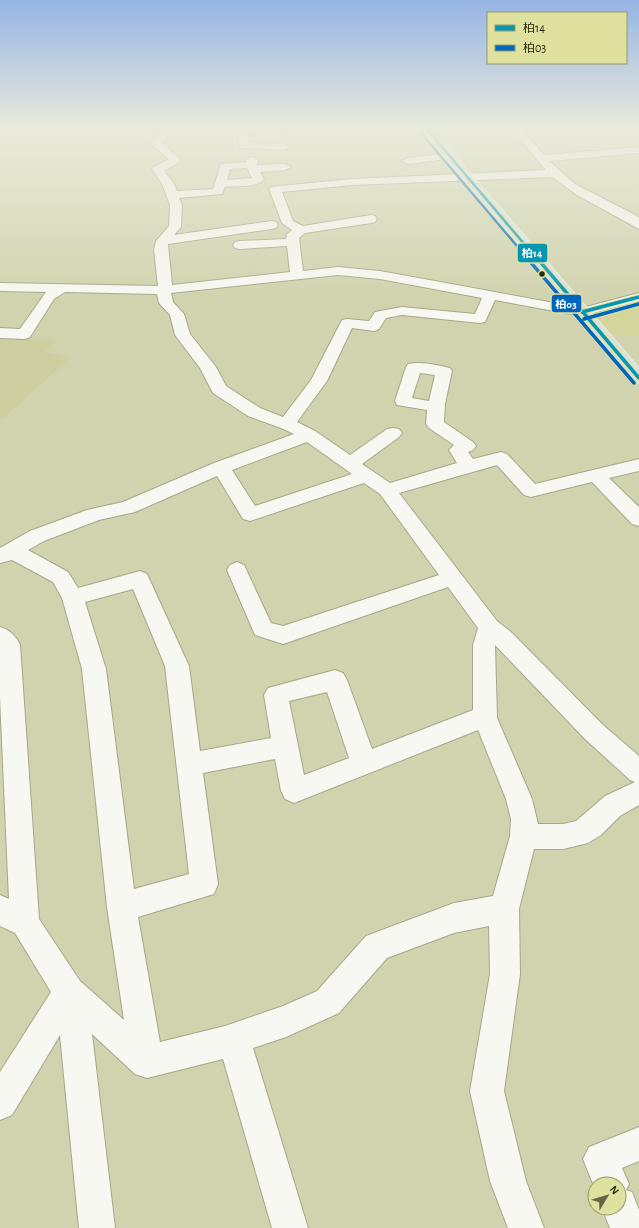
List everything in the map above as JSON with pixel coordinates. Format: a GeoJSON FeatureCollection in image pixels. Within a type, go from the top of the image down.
{"type":"FeatureCollection","features":[{"type":"Feature","properties":{"kind":"main road"},"geometry":{"type":"LineString","coordinates":[[475,185],[639,378]]}},
{"type":"Feature","properties":{"kind":"street"},"geometry":{"type":"LineString","coordinates":[[169,185],[176,206],[175,227],[162,241],[161,250],[164,268],[164,297],[166,303],[180,318],[183,335],[208,367],[219,389],[254,412],[287,424],[309,435],[387,490],[489,627],[503,638],[594,732],[637,766]]}},
{"type":"Feature","properties":{"kind":"street"},"geometry":{"type":"LineString","coordinates":[[173,195],[218,192],[220,185]]}},
{"type":"Feature","properties":{"kind":"street"},"geometry":{"type":"LineString","coordinates":[[301,230],[288,223],[275,189],[316,185]]}},
{"type":"Feature","properties":{"kind":"street"},"geometry":{"type":"LineString","coordinates":[[570,185],[636,220]]}},
{"type":"Feature","properties":{"kind":"street"},"geometry":{"type":"LineString","coordinates":[[297,275],[292,237],[301,230],[371,219]]}},
{"type":"Feature","properties":{"kind":"street"},"geometry":{"type":"LineString","coordinates":[[162,241],[272,225]]}},
{"type":"Feature","properties":{"kind":"street"},"geometry":{"type":"LineString","coordinates":[[240,245],[293,242]]}},
{"type":"Feature","properties":{"kind":"street"},"geometry":{"type":"LineString","coordinates":[[0,287],[164,290],[297,275],[338,272],[380,275],[582,312],[639,297]]}},
{"type":"Feature","properties":{"kind":"street"},"geometry":{"type":"LineString","coordinates":[[0,333],[25,334],[49,296],[61,289]]}},
{"type":"Feature","properties":{"kind":"street"},"geometry":{"type":"LineString","coordinates":[[287,424],[319,382],[347,324],[374,326],[380,315],[402,311],[480,319],[490,295]]}},
{"type":"Feature","properties":{"kind":"street"},"geometry":{"type":"LineString","coordinates":[[436,407],[434,416],[435,424],[467,446],[458,450],[468,466]]}},
{"type":"Feature","properties":{"kind":"street"},"geometry":{"type":"LineString","coordinates":[[350,464],[393,433]]}},
{"type":"Feature","properties":{"kind":"street"},"geometry":{"type":"LineString","coordinates":[[6,554],[37,536],[94,515],[128,508],[221,467],[309,435]]}},
{"type":"Feature","properties":{"kind":"street"},"geometry":{"type":"LineString","coordinates":[[387,490],[500,458],[531,491],[639,465]]}},
{"type":"Feature","properties":{"kind":"street"},"geometry":{"type":"LineString","coordinates":[[221,467],[250,514],[366,476]]}},
{"type":"Feature","properties":{"kind":"street"},"geometry":{"type":"LineString","coordinates":[[596,476],[639,519]]}},
{"type":"Feature","properties":{"kind":"street"},"geometry":{"type":"LineString","coordinates":[[6,554],[61,577],[73,598],[94,669],[122,907],[147,1062]]}},
{"type":"Feature","properties":{"kind":"street"},"geometry":{"type":"LineString","coordinates":[[237,570],[263,629],[283,635],[452,578]]}},
{"type":"Feature","properties":{"kind":"street"},"geometry":{"type":"LineString","coordinates":[[73,598],[140,579],[177,666],[204,884],[122,907]]}},
{"type":"Feature","properties":{"kind":"street"},"geometry":{"type":"LineString","coordinates":[[489,627],[484,645],[485,718],[519,799],[524,819],[524,836],[504,908],[505,974],[487,1091],[508,1182],[526,1228]]}},
{"type":"Feature","properties":{"kind":"street"},"geometry":{"type":"LineString","coordinates":[[0,636],[9,645],[9,794],[13,917],[71,993],[147,1062]]}},
{"type":"Feature","properties":{"kind":"street"},"geometry":{"type":"LineString","coordinates":[[364,763],[335,680],[276,695],[294,791],[475,720],[485,718]]}},
{"type":"Feature","properties":{"kind":"street"},"geometry":{"type":"LineString","coordinates":[[189,764],[285,746]]}},
{"type":"Feature","properties":{"kind":"street"},"geometry":{"type":"LineString","coordinates":[[524,836],[570,836],[585,832],[596,823],[605,811],[618,802],[639,792]]}},
{"type":"Feature","properties":{"kind":"street"},"geometry":{"type":"LineString","coordinates":[[147,1062],[234,1039],[286,1021],[328,1002],[377,946],[454,918],[504,908]]}},
{"type":"Feature","properties":{"kind":"street"},"geometry":{"type":"LineString","coordinates":[[1,1099],[71,993]]}},
{"type":"Feature","properties":{"kind":"street"},"geometry":{"type":"LineString","coordinates":[[71,993],[97,1228]]}},
{"type":"Feature","properties":{"kind":"street"},"geometry":{"type":"LineString","coordinates":[[234,1039],[290,1228]]}},
{"type":"Feature","properties":{"kind":"street"},"geometry":{"type":"LineString","coordinates":[[608,1176],[601,1159],[639,1144]]}},
{"type":"Feature","properties":{"kind":"street"},"geometry":{"type":"LineString","coordinates":[[623,1216],[628,1228]]}},
{"type":"Feature","properties":{"kind":"shaded area"},"geometry":{"type":"Polygon","coordinates":[[[627,305],[639,307],[639,336],[611,334],[596,318],[602,311],[627,305]]]}},
{"type":"Feature","properties":{"kind":"shaded area"},"geometry":{"type":"Polygon","coordinates":[[[0,336],[53,338],[55,341],[45,351],[70,358],[1,420],[0,419],[0,336]]]}},
{"type":"Feature","properties":{"kind":"transit line","name":"柏03"},"geometry":{"type":"LineString","coordinates":[[466,185],[634,383]]}},
{"type":"Feature","properties":{"kind":"transit line","name":"柏14"},"geometry":{"type":"LineString","coordinates":[[475,185],[639,378]]}},
{"type":"Feature","properties":{"kind":"transit line","name":"柏14"},"geometry":{"type":"LineString","coordinates":[[582,312],[639,297]]}},
{"type":"Feature","properties":{"kind":"transit line","name":"柏03"},"geometry":{"type":"LineString","coordinates":[[584,319],[639,304]]}}]}
